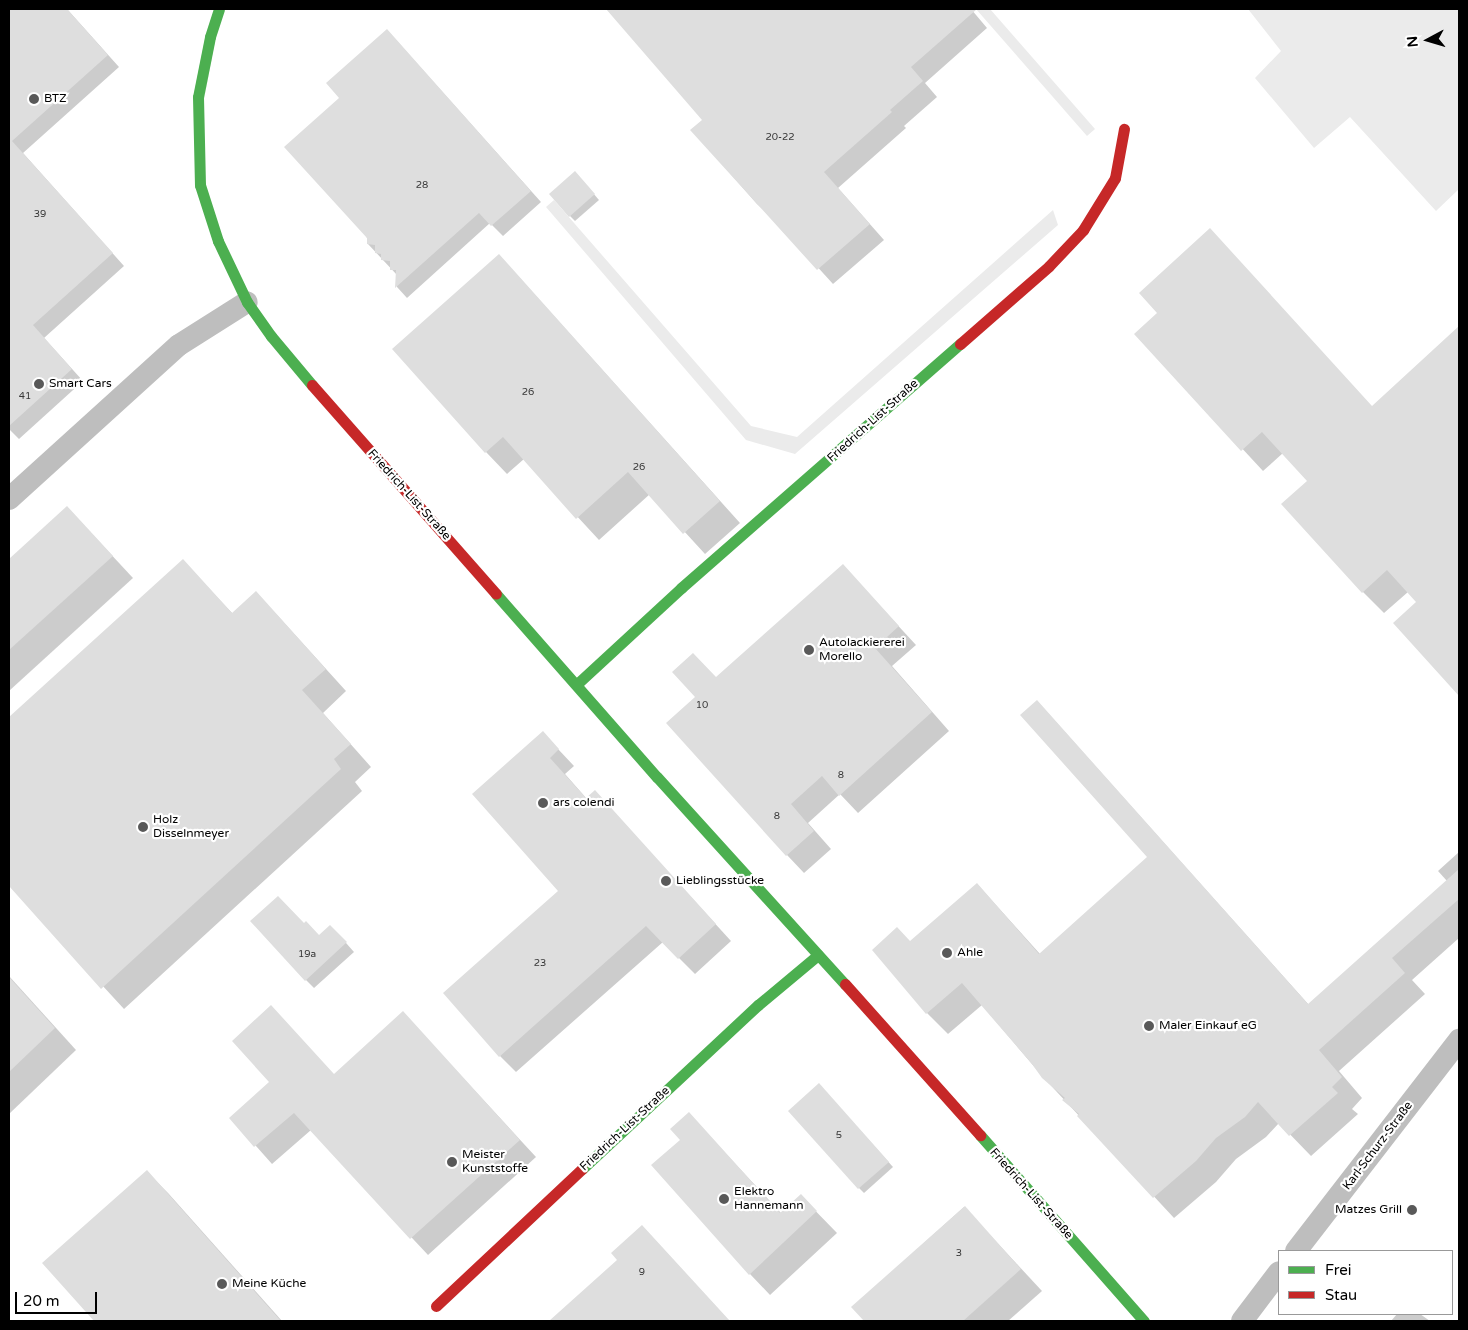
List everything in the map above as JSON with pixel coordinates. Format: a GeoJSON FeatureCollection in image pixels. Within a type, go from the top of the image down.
{"type":"FeatureCollection","features":[{"type":"Feature","properties":{"kind":"street","name":"Friedrich-List-Straße"},"geometry":{"type":"LineString","coordinates":[[219,9],[210,37],[198,97],[197,128],[200,185],[218,241],[247,302],[271,336],[351,432],[577,684],[657,777],[765,893],[1144,1321]]}},
{"type":"Feature","properties":{"kind":"street","name":"Friedrich-List-Straße"},"geometry":{"type":"LineString","coordinates":[[577,684],[681,588],[1049,266],[1083,230],[1116,178],[1124,129]]}},
{"type":"Feature","properties":{"kind":"street"},"geometry":{"type":"LineString","coordinates":[[9,499],[179,345],[247,302]]}},
{"type":"Feature","properties":{"kind":"street","name":"Friedrich-List-Straße"},"geometry":{"type":"LineString","coordinates":[[436,1306],[758,1005],[818,955]]}},
{"type":"Feature","properties":{"kind":"street","name":"Karl-Schurz-Straße"},"geometry":{"type":"LineString","coordinates":[[1297,1250],[1459,1040]]}},
{"type":"Feature","properties":{"kind":"street"},"geometry":{"type":"LineString","coordinates":[[1242,1321],[1278,1273]]}},
{"type":"Feature","properties":{"kind":"shaded area"},"geometry":{"type":"Polygon","coordinates":[[[976,9],[990,9],[1095,129],[1087,136],[976,9]]]}},
{"type":"Feature","properties":{"kind":"shaded area"},"geometry":{"type":"Polygon","coordinates":[[[1248,9],[1459,9],[1459,189],[1436,211],[1350,117],[1314,148],[1255,78],[1281,51],[1248,9]]]}},
{"type":"Feature","properties":{"kind":"shaded area"},"geometry":{"type":"Polygon","coordinates":[[[554,200],[751,426],[797,437],[1053,210],[1058,225],[795,454],[746,440],[546,207],[554,200]]]}},
{"type":"Feature","properties":{"kind":"building"},"geometry":{"type":"Polygon","coordinates":[[[9,9],[67,9],[108,55],[12,141],[113,253],[33,325],[72,369],[9,426],[9,9]]]}},
{"type":"Feature","properties":{"kind":"building"},"geometry":{"type":"Polygon","coordinates":[[[606,9],[977,9],[911,67],[923,81],[890,110],[892,112],[824,172],[870,224],[817,270],[690,130],[702,120],[606,9]]]}},
{"type":"Feature","properties":{"kind":"building"},"geometry":{"type":"Polygon","coordinates":[[[387,29],[531,191],[491,226],[479,213],[395,288],[396,270],[390,270],[390,261],[381,260],[381,254],[375,253],[375,245],[367,244],[367,238],[284,147],[339,98],[326,83],[387,29]]]}},
{"type":"Feature","properties":{"kind":"building"},"geometry":{"type":"Polygon","coordinates":[[[575,171],[595,194],[569,217],[549,194],[575,171]]]}},
{"type":"Feature","properties":{"kind":"building"},"geometry":{"type":"Polygon","coordinates":[[[1210,228],[1372,406],[1459,326],[1459,696],[1393,623],[1416,602],[1387,570],[1362,593],[1281,504],[1307,481],[1262,432],[1241,451],[1134,334],[1157,313],[1139,293],[1210,228]]]}},
{"type":"Feature","properties":{"kind":"building"},"geometry":{"type":"Polygon","coordinates":[[[499,254],[720,501],[683,534],[628,472],[576,519],[503,437],[485,453],[392,349],[499,254]]]}},
{"type":"Feature","properties":{"kind":"building"},"geometry":{"type":"Polygon","coordinates":[[[67,506],[113,556],[9,650],[9,559],[67,506]]]}},
{"type":"Feature","properties":{"kind":"building","name":"Holz Disselnmeyer"},"geometry":{"type":"Polygon","coordinates":[[[183,559],[232,613],[256,591],[326,669],[302,690],[351,744],[334,759],[341,769],[101,989],[9,886],[9,717],[183,559]]]}},
{"type":"Feature","properties":{"kind":"building"},"geometry":{"type":"Polygon","coordinates":[[[843,564],[899,626],[875,648],[932,712],[839,796],[822,776],[791,804],[814,831],[786,856],[666,723],[695,697],[672,672],[693,653],[716,677],[843,564]]]}},
{"type":"Feature","properties":{"kind":"building","name":"Maler Einkauf eG"},"geometry":{"type":"Polygon","coordinates":[[[1037,700],[1308,1004],[1459,869],[1459,899],[1392,958],[1405,973],[1319,1050],[1342,1077],[1332,1087],[1338,1093],[1289,1136],[1258,1102],[1245,1117],[1216,1138],[1196,1161],[1153,1198],[1077,1116],[1079,1114],[1062,1100],[1065,1098],[1042,1078],[962,983],[926,1014],[872,950],[897,927],[910,941],[977,883],[1039,954],[1147,857],[1020,715],[1037,700]]]}},
{"type":"Feature","properties":{"kind":"building"},"geometry":{"type":"Polygon","coordinates":[[[543,731],[559,749],[550,758],[586,798],[595,790],[716,924],[678,959],[646,926],[499,1057],[443,993],[558,891],[472,794],[543,731]]]}},
{"type":"Feature","properties":{"kind":"building"},"geometry":{"type":"Polygon","coordinates":[[[278,896],[304,923],[306,921],[319,935],[330,925],[347,942],[305,981],[250,921],[278,896]]]}},
{"type":"Feature","properties":{"kind":"building"},"geometry":{"type":"Polygon","coordinates":[[[9,977],[55,1028],[9,1072],[9,977]]]}},
{"type":"Feature","properties":{"kind":"building"},"geometry":{"type":"Polygon","coordinates":[[[271,1005],[334,1074],[403,1011],[520,1140],[410,1239],[294,1113],[254,1147],[229,1118],[269,1082],[232,1041],[271,1005]]]}},
{"type":"Feature","properties":{"kind":"building"},"geometry":{"type":"Polygon","coordinates":[[[819,1083],[889,1162],[858,1189],[788,1111],[819,1083]]]}},
{"type":"Feature","properties":{"kind":"building","name":"Elektro Hannemann"},"geometry":{"type":"Polygon","coordinates":[[[689,1112],[780,1213],[801,1194],[817,1211],[749,1275],[651,1165],[680,1140],[670,1129],[689,1112]]]}},
{"type":"Feature","properties":{"kind":"building"},"geometry":{"type":"Polygon","coordinates":[[[147,1170],[281,1321],[94,1321],[42,1263],[147,1170]]]}},
{"type":"Feature","properties":{"kind":"building"},"geometry":{"type":"Polygon","coordinates":[[[965,1206],[1021,1269],[963,1321],[864,1321],[851,1307],[965,1206]]]}},
{"type":"Feature","properties":{"kind":"building"},"geometry":{"type":"Polygon","coordinates":[[[642,1225],[730,1321],[549,1321],[617,1260],[611,1253],[642,1225]]]}},
{"type":"Feature","properties":{"kind":"traffic: fast"},"geometry":{"type":"LineString","coordinates":[[219,9],[210,37],[198,97],[200,185],[218,241],[247,302],[271,336],[312,385]]}},
{"type":"Feature","properties":{"kind":"traffic: fast"},"geometry":{"type":"LineString","coordinates":[[577,684],[681,588],[960,344]]}},
{"type":"Feature","properties":{"kind":"traffic: fast"},"geometry":{"type":"LineString","coordinates":[[496,594],[657,777],[845,984]]}},
{"type":"Feature","properties":{"kind":"traffic: fast"},"geometry":{"type":"LineString","coordinates":[[582,1169],[758,1005],[818,955]]}},
{"type":"Feature","properties":{"kind":"traffic: fast"},"geometry":{"type":"LineString","coordinates":[[980,1135],[1144,1321]]}},
{"type":"Feature","properties":{"kind":"traffic: jam"},"geometry":{"type":"LineString","coordinates":[[960,344],[1049,266],[1083,230],[1115,178],[1124,129]]}},
{"type":"Feature","properties":{"kind":"traffic: jam"},"geometry":{"type":"LineString","coordinates":[[312,385],[496,594]]}},
{"type":"Feature","properties":{"kind":"traffic: jam"},"geometry":{"type":"LineString","coordinates":[[845,984],[980,1135]]}},
{"type":"Feature","properties":{"kind":"traffic: jam"},"geometry":{"type":"LineString","coordinates":[[436,1306],[582,1169]]}},
{"type":"Feature","properties":{"kind":"place","name":"BTZ"},"geometry":{"type":"Point","coordinates":[34,99]}},
{"type":"Feature","properties":{"kind":"place","name":"Smart Cars"},"geometry":{"type":"Point","coordinates":[39,384]}},
{"type":"Feature","properties":{"kind":"place","name":"Autolackiererei Morello"},"geometry":{"type":"Point","coordinates":[809,650]}},
{"type":"Feature","properties":{"kind":"place","name":"ars colendi"},"geometry":{"type":"Point","coordinates":[543,803]}},
{"type":"Feature","properties":{"kind":"place","name":"Holz Disselnmeyer"},"geometry":{"type":"Point","coordinates":[143,827]}},
{"type":"Feature","properties":{"kind":"place","name":"Lieblingsstücke"},"geometry":{"type":"Point","coordinates":[666,881]}},
{"type":"Feature","properties":{"kind":"place","name":"Ahle"},"geometry":{"type":"Point","coordinates":[947,953]}},
{"type":"Feature","properties":{"kind":"place","name":"Maler Einkauf eG"},"geometry":{"type":"Point","coordinates":[1149,1026]}},
{"type":"Feature","properties":{"kind":"place","name":"Meister Kunststoffe"},"geometry":{"type":"Point","coordinates":[452,1162]}},
{"type":"Feature","properties":{"kind":"place","name":"Elektro Hannemann"},"geometry":{"type":"Point","coordinates":[724,1199]}},
{"type":"Feature","properties":{"kind":"place","name":"Matzes Grill"},"geometry":{"type":"Point","coordinates":[1412,1210]}},
{"type":"Feature","properties":{"kind":"place","name":"Meine Küche"},"geometry":{"type":"Point","coordinates":[222,1284]}}]}
